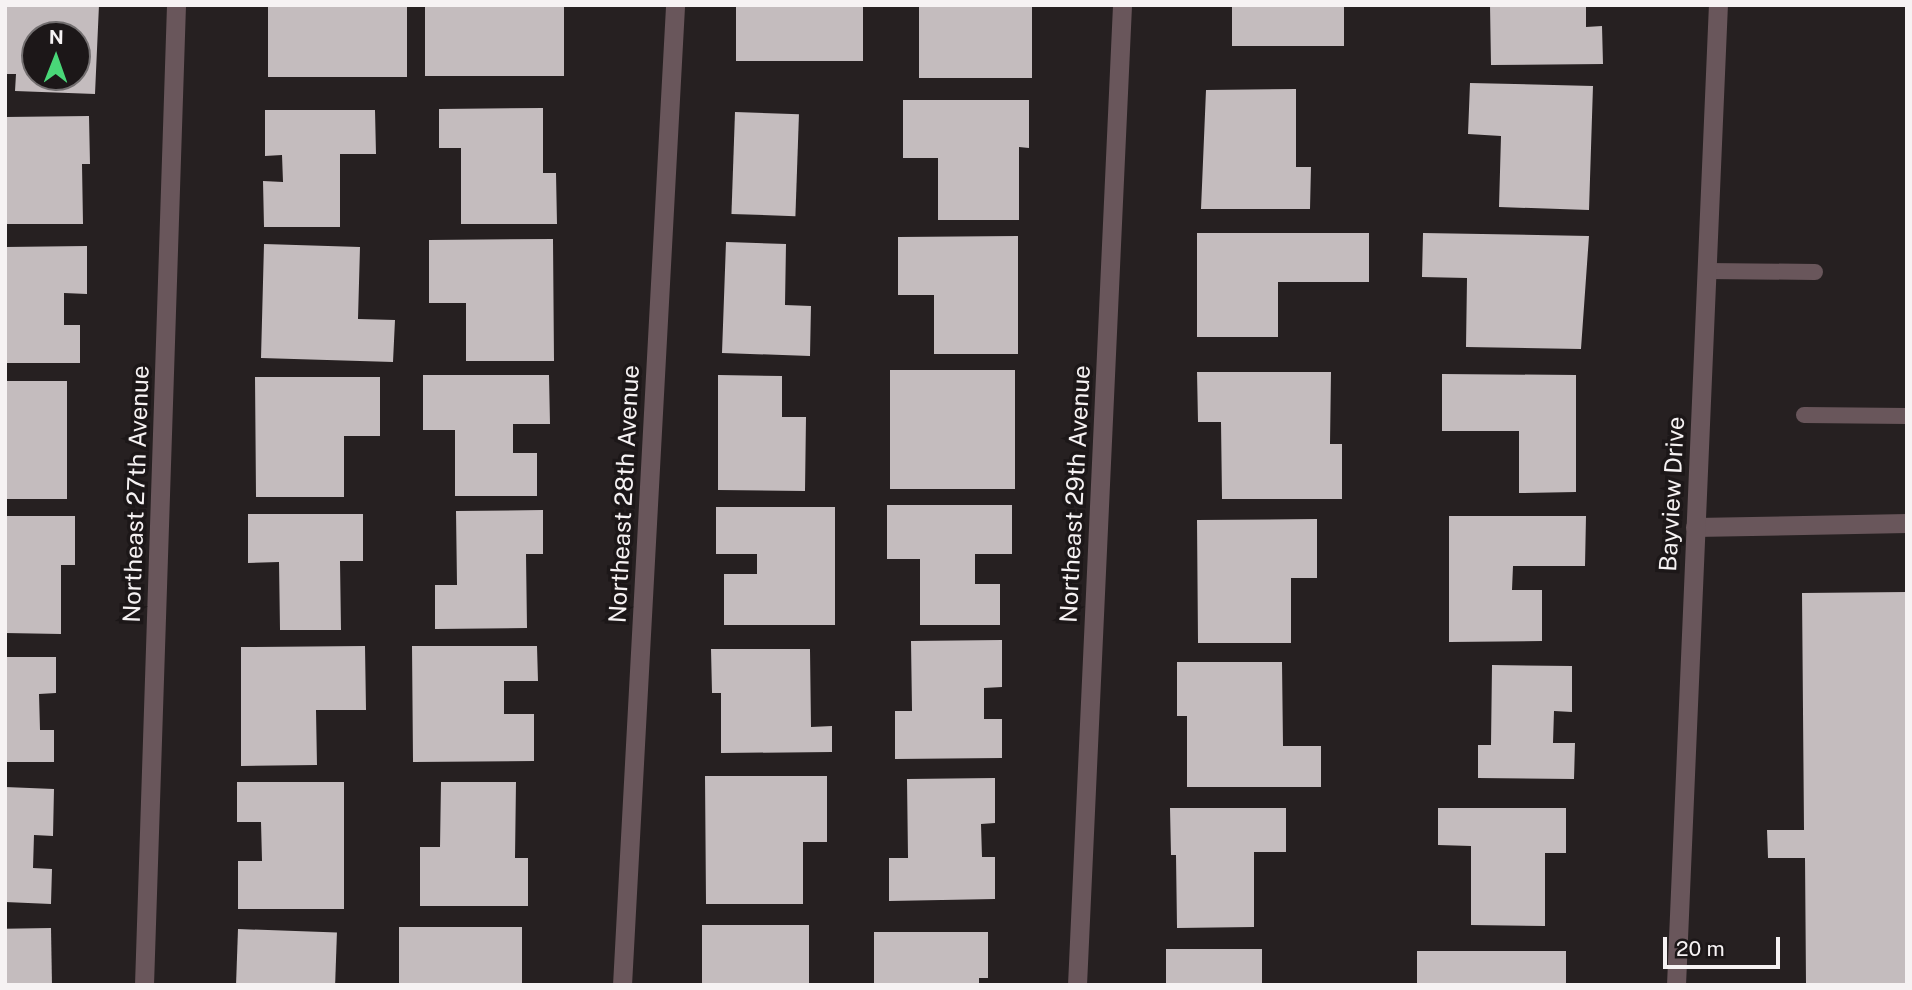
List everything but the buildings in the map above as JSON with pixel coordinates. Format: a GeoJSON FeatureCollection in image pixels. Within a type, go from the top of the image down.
{"type":"FeatureCollection","features":[{"type":"Feature","properties":{"kind":"street","name":"Northeast 27th Avenue"},"geometry":{"type":"LineString","coordinates":[[144,985],[176,5]]}},
{"type":"Feature","properties":{"kind":"street","name":"Northeast 28th Avenue"},"geometry":{"type":"LineString","coordinates":[[622,985],[675,5]]}},
{"type":"Feature","properties":{"kind":"street","name":"Northeast 29th Avenue"},"geometry":{"type":"LineString","coordinates":[[1077,985],[1122,5]]}},
{"type":"Feature","properties":{"kind":"street","name":"Bayview Drive"},"geometry":{"type":"LineString","coordinates":[[1676,985],[1718,5]]}},
{"type":"Feature","properties":{"kind":"street"},"geometry":{"type":"LineString","coordinates":[[1695,527],[1907,523]]}},
{"type":"Feature","properties":{"kind":"lane"},"geometry":{"type":"LineString","coordinates":[[1707,271],[1815,272]]}},
{"type":"Feature","properties":{"kind":"lane"},"geometry":{"type":"LineString","coordinates":[[1804,415],[1907,416]]}}]}
